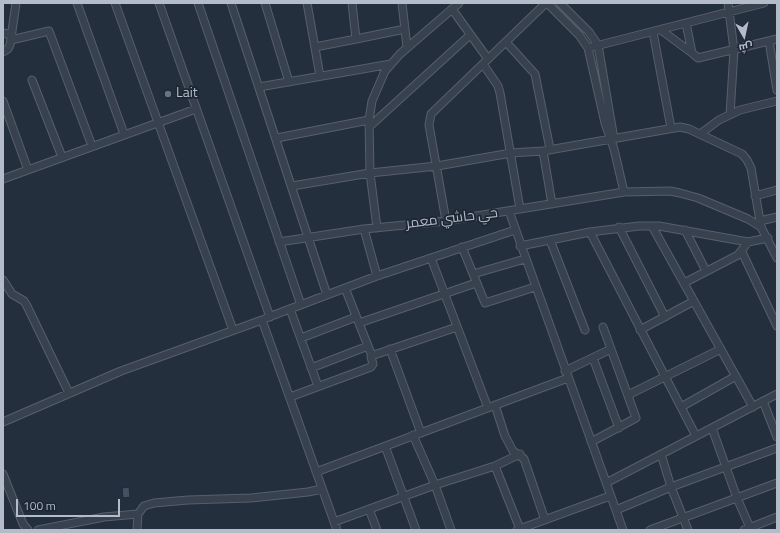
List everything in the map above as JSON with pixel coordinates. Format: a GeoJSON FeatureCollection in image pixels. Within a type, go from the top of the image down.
{"type":"FeatureCollection","features":[{"type":"Feature","properties":{"kind":"street"},"geometry":{"type":"LineString","coordinates":[[3,52],[8,49],[16,3]]}},
{"type":"Feature","properties":{"kind":"street"},"geometry":{"type":"LineString","coordinates":[[77,3],[124,134]]}},
{"type":"Feature","properties":{"kind":"street"},"geometry":{"type":"LineString","coordinates":[[115,3],[156,122],[233,330]]}},
{"type":"Feature","properties":{"kind":"street"},"geometry":{"type":"LineString","coordinates":[[159,3],[270,317]]}},
{"type":"Feature","properties":{"kind":"street"},"geometry":{"type":"LineString","coordinates":[[198,3],[301,305]]}},
{"type":"Feature","properties":{"kind":"street"},"geometry":{"type":"LineString","coordinates":[[231,3],[277,138],[307,237],[327,294]]}},
{"type":"Feature","properties":{"kind":"street"},"geometry":{"type":"LineString","coordinates":[[265,3],[289,82]]}},
{"type":"Feature","properties":{"kind":"street"},"geometry":{"type":"LineString","coordinates":[[308,3],[320,76]]}},
{"type":"Feature","properties":{"kind":"street"},"geometry":{"type":"LineString","coordinates":[[352,3],[356,38]]}},
{"type":"Feature","properties":{"kind":"street"},"geometry":{"type":"LineString","coordinates":[[402,3],[407,47]]}},
{"type":"Feature","properties":{"kind":"street"},"geometry":{"type":"LineString","coordinates":[[377,228],[370,173],[369,124],[370,108],[375,92],[385,71],[407,47],[459,3]]}},
{"type":"Feature","properties":{"kind":"street"},"geometry":{"type":"LineString","coordinates":[[446,221],[429,125],[431,114],[547,3],[579,35],[588,48],[624,192]]}},
{"type":"Feature","properties":{"kind":"street"},"geometry":{"type":"LineString","coordinates":[[560,3],[589,32],[598,45],[612,141]]}},
{"type":"Feature","properties":{"kind":"street"},"geometry":{"type":"LineString","coordinates":[[728,3],[734,50],[730,115]]}},
{"type":"Feature","properties":{"kind":"street"},"geometry":{"type":"LineString","coordinates":[[588,48],[764,3]]}},
{"type":"Feature","properties":{"kind":"street"},"geometry":{"type":"LineString","coordinates":[[452,9],[470,35],[498,86],[520,209]]}},
{"type":"Feature","properties":{"kind":"street"},"geometry":{"type":"LineString","coordinates":[[686,23],[692,53]]}},
{"type":"Feature","properties":{"kind":"street"},"geometry":{"type":"LineString","coordinates":[[315,48],[356,38],[405,29]]}},
{"type":"Feature","properties":{"kind":"street"},"geometry":{"type":"LineString","coordinates":[[661,30],[698,58],[777,40]]}},
{"type":"Feature","properties":{"kind":"street"},"geometry":{"type":"LineString","coordinates":[[3,33],[11,37],[49,31],[92,146]]}},
{"type":"Feature","properties":{"kind":"street"},"geometry":{"type":"LineString","coordinates":[[653,32],[671,128]]}},
{"type":"Feature","properties":{"kind":"street"},"geometry":{"type":"LineString","coordinates":[[277,138],[369,124],[470,35]]}},
{"type":"Feature","properties":{"kind":"street"},"geometry":{"type":"LineString","coordinates":[[506,42],[535,74],[552,204]]}},
{"type":"Feature","properties":{"kind":"street"},"geometry":{"type":"LineString","coordinates":[[769,42],[777,90]]}},
{"type":"Feature","properties":{"kind":"street"},"geometry":{"type":"LineString","coordinates":[[259,87],[391,64]]}},
{"type":"Feature","properties":{"kind":"street"},"geometry":{"type":"LineString","coordinates":[[32,80],[62,157]]}},
{"type":"Feature","properties":{"kind":"street"},"geometry":{"type":"LineString","coordinates":[[3,101],[28,170]]}},
{"type":"Feature","properties":{"kind":"street"},"geometry":{"type":"LineString","coordinates":[[700,134],[719,120],[740,110],[777,101]]}},
{"type":"Feature","properties":{"kind":"street"},"geometry":{"type":"LineString","coordinates":[[3,179],[156,122],[196,109]]}},
{"type":"Feature","properties":{"kind":"street"},"geometry":{"type":"LineString","coordinates":[[292,186],[370,173],[437,166],[511,154],[612,141],[671,128],[689,129],[742,154],[751,168],[760,224],[777,217]]}},
{"type":"Feature","properties":{"kind":"street"},"geometry":{"type":"LineString","coordinates":[[756,196],[777,190]]}},
{"type":"Feature","properties":{"kind":"street","name":"حي حاشي معمر"},"geometry":{"type":"LineString","coordinates":[[279,242],[364,229],[446,221],[624,192],[670,191],[698,198],[760,224],[777,258]]}},
{"type":"Feature","properties":{"kind":"street"},"geometry":{"type":"LineString","coordinates":[[509,211],[520,246],[622,530]]}},
{"type":"Feature","properties":{"kind":"street"},"geometry":{"type":"LineString","coordinates":[[520,246],[590,232],[652,226],[685,230],[748,242],[768,238]]}},
{"type":"Feature","properties":{"kind":"street"},"geometry":{"type":"LineString","coordinates":[[652,226],[753,407]]}},
{"type":"Feature","properties":{"kind":"street"},"geometry":{"type":"LineString","coordinates":[[619,228],[665,317]]}},
{"type":"Feature","properties":{"kind":"street"},"geometry":{"type":"LineString","coordinates":[[364,229],[377,276]]}},
{"type":"Feature","properties":{"kind":"street"},"geometry":{"type":"LineString","coordinates":[[3,422],[121,371],[262,320],[377,276],[515,230]]}},
{"type":"Feature","properties":{"kind":"street"},"geometry":{"type":"LineString","coordinates":[[685,230],[706,271]]}},
{"type":"Feature","properties":{"kind":"street"},"geometry":{"type":"LineString","coordinates":[[590,232],[696,436]]}},
{"type":"Feature","properties":{"kind":"street"},"geometry":{"type":"LineString","coordinates":[[550,240],[585,330]]}},
{"type":"Feature","properties":{"kind":"street"},"geometry":{"type":"LineString","coordinates":[[684,283],[742,252],[748,242]]}},
{"type":"Feature","properties":{"kind":"street"},"geometry":{"type":"LineString","coordinates":[[462,247],[483,302],[487,304],[535,287]]}},
{"type":"Feature","properties":{"kind":"street"},"geometry":{"type":"LineString","coordinates":[[742,252],[777,326]]}},
{"type":"Feature","properties":{"kind":"street"},"geometry":{"type":"LineString","coordinates":[[431,258],[457,327],[491,406],[513,451],[520,454],[524,459],[531,475],[545,520]]}},
{"type":"Feature","properties":{"kind":"street"},"geometry":{"type":"LineString","coordinates":[[473,274],[525,259]]}},
{"type":"Feature","properties":{"kind":"street"},"geometry":{"type":"LineString","coordinates":[[3,280],[12,294],[24,301],[27,306],[69,393]]}},
{"type":"Feature","properties":{"kind":"street"},"geometry":{"type":"LineString","coordinates":[[301,338],[476,283]]}},
{"type":"Feature","properties":{"kind":"street"},"geometry":{"type":"LineString","coordinates":[[290,397],[372,367],[374,364],[345,288]]}},
{"type":"Feature","properties":{"kind":"street"},"geometry":{"type":"LineString","coordinates":[[640,330],[694,301]]}},
{"type":"Feature","properties":{"kind":"street"},"geometry":{"type":"LineString","coordinates":[[290,309],[318,386]]}},
{"type":"Feature","properties":{"kind":"street"},"geometry":{"type":"LineString","coordinates":[[262,320],[337,530]]}},
{"type":"Feature","properties":{"kind":"street"},"geometry":{"type":"LineString","coordinates":[[372,356],[457,327]]}},
{"type":"Feature","properties":{"kind":"street"},"geometry":{"type":"LineString","coordinates":[[591,442],[636,418],[603,327]]}},
{"type":"Feature","properties":{"kind":"street"},"geometry":{"type":"LineString","coordinates":[[311,368],[368,346]]}},
{"type":"Feature","properties":{"kind":"street"},"geometry":{"type":"LineString","coordinates":[[390,349],[421,433]]}},
{"type":"Feature","properties":{"kind":"street"},"geometry":{"type":"LineString","coordinates":[[316,472],[491,406],[567,375],[593,358],[611,349]]}},
{"type":"Feature","properties":{"kind":"street"},"geometry":{"type":"LineString","coordinates":[[628,395],[721,349]]}},
{"type":"Feature","properties":{"kind":"street"},"geometry":{"type":"LineString","coordinates":[[593,358],[619,428]]}},
{"type":"Feature","properties":{"kind":"street"},"geometry":{"type":"LineString","coordinates":[[681,407],[736,376]]}},
{"type":"Feature","properties":{"kind":"street"},"geometry":{"type":"LineString","coordinates":[[606,483],[777,394]]}},
{"type":"Feature","properties":{"kind":"street"},"geometry":{"type":"LineString","coordinates":[[763,401],[777,437]]}},
{"type":"Feature","properties":{"kind":"street"},"geometry":{"type":"LineString","coordinates":[[712,428],[748,529],[777,517]]}},
{"type":"Feature","properties":{"kind":"street"},"geometry":{"type":"LineString","coordinates":[[414,435],[451,530]]}},
{"type":"Feature","properties":{"kind":"street"},"geometry":{"type":"LineString","coordinates":[[385,446],[416,530]]}},
{"type":"Feature","properties":{"kind":"street"},"geometry":{"type":"LineString","coordinates":[[616,510],[671,487],[777,448]]}},
{"type":"Feature","properties":{"kind":"street"},"geometry":{"type":"LineString","coordinates":[[334,522],[434,485],[495,466],[520,454]]}},
{"type":"Feature","properties":{"kind":"street"},"geometry":{"type":"LineString","coordinates":[[661,454],[671,487],[688,530]]}},
{"type":"Feature","properties":{"kind":"street"},"geometry":{"type":"LineString","coordinates":[[495,466],[519,530],[610,496]]}},
{"type":"Feature","properties":{"kind":"street"},"geometry":{"type":"LineString","coordinates":[[3,474],[23,524],[28,530]]}},
{"type":"Feature","properties":{"kind":"street"},"geometry":{"type":"LineString","coordinates":[[650,530],[777,483]]}},
{"type":"Feature","properties":{"kind":"street"},"geometry":{"type":"LineString","coordinates":[[137,530],[138,514],[144,506],[154,503],[188,500],[251,498],[308,492],[322,489]]}},
{"type":"Feature","properties":{"kind":"street"},"geometry":{"type":"LineString","coordinates":[[369,509],[377,530]]}},
{"type":"Feature","properties":{"kind":"street"},"geometry":{"type":"LineString","coordinates":[[38,530],[104,517],[138,514]]}},
{"type":"Feature","properties":{"kind":"building"},"geometry":{"type":"Polygon","coordinates":[[[129,487],[130,497],[123,498],[122,488],[129,487]]]}},
{"type":"Feature","properties":{"kind":"place","name":"Lait"},"geometry":{"type":"Point","coordinates":[168,94]}}]}
